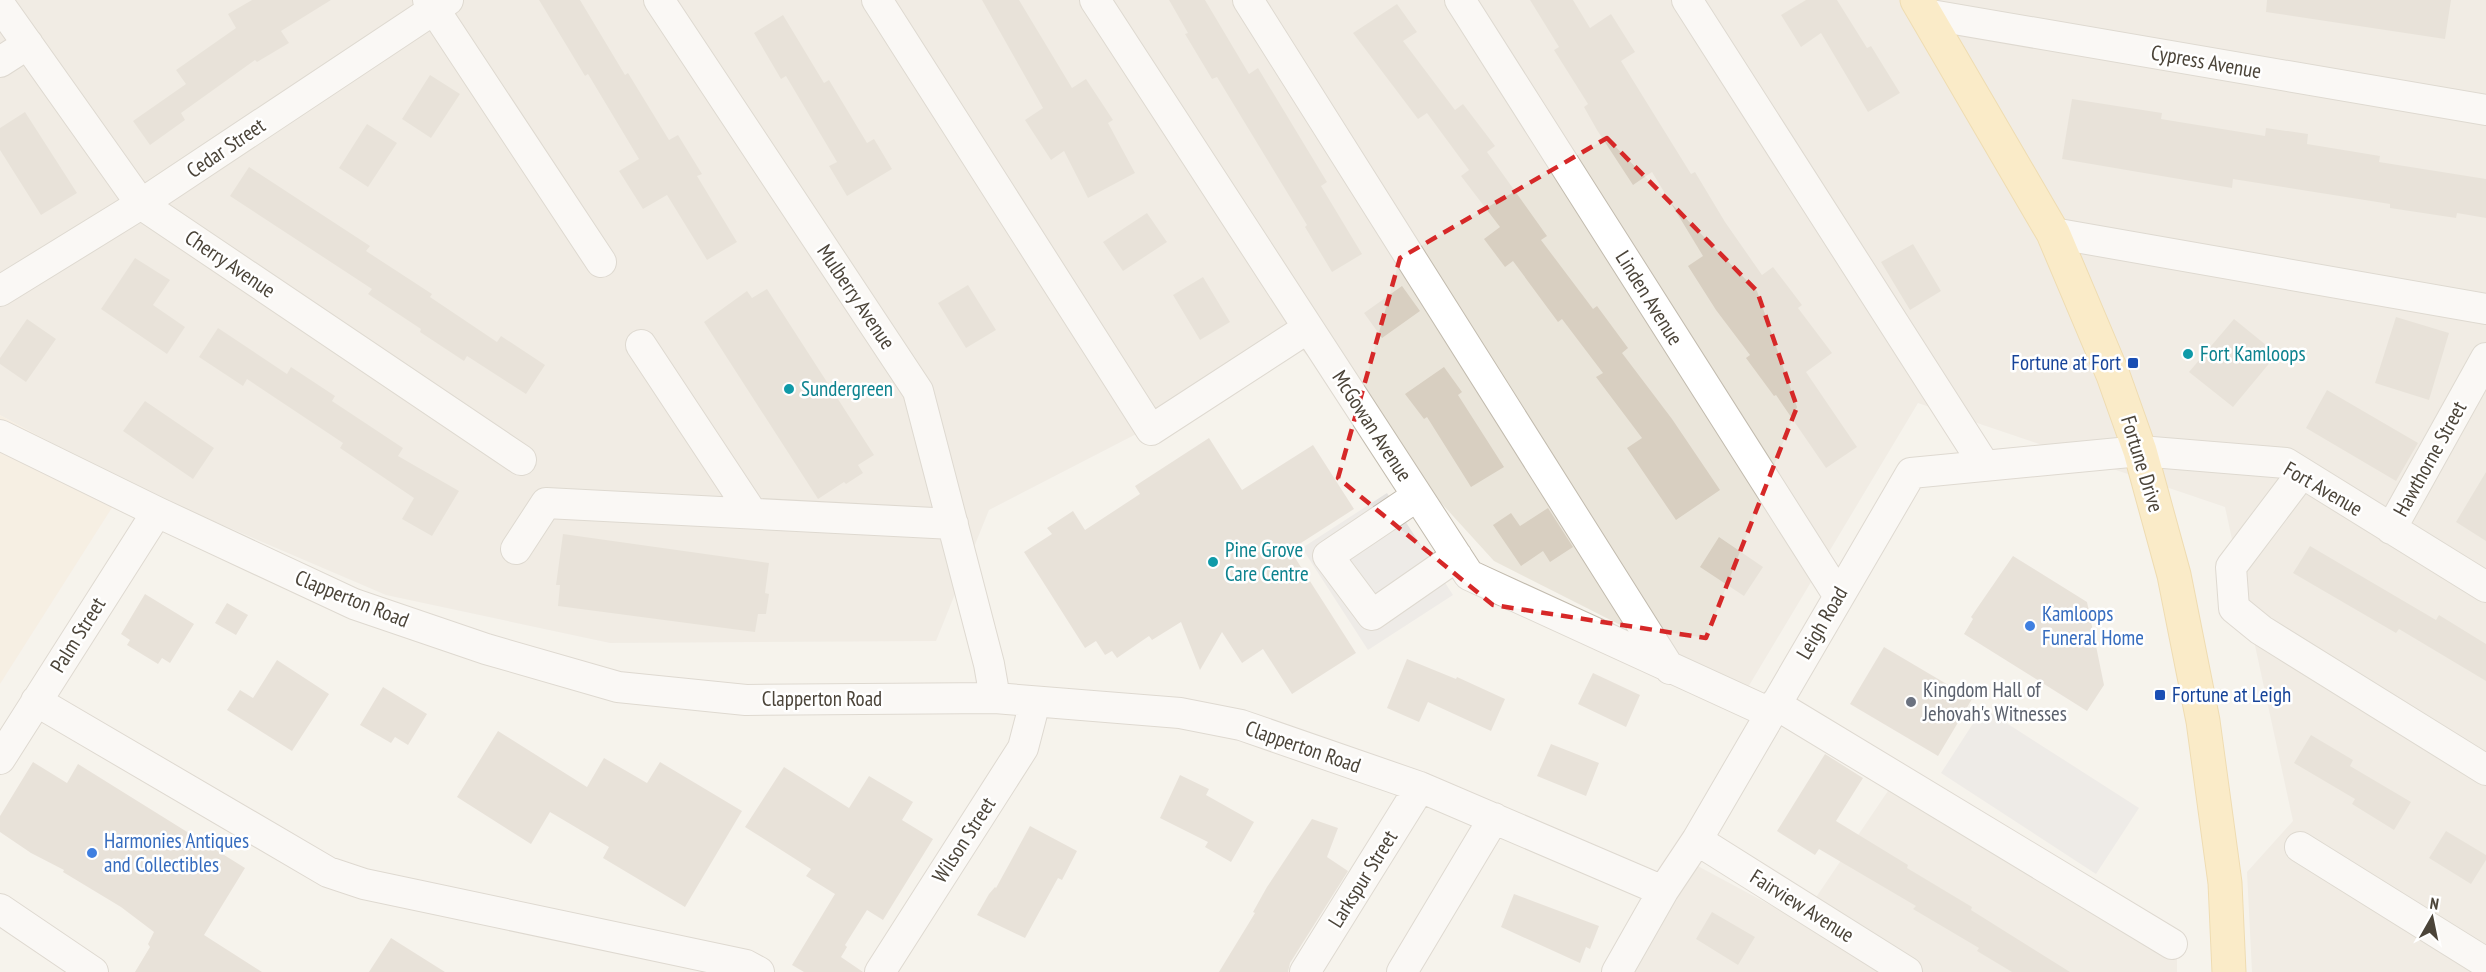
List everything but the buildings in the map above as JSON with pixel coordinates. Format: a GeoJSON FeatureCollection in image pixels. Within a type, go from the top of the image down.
{"type":"FeatureCollection","features":[{"type":"Feature","properties":{"kind":"main road","name":"Fortune Drive"},"geometry":{"type":"LineString","coordinates":[[1921,7],[2052,233],[2113,375],[2140,451],[2174,575],[2203,722],[2225,883],[2229,972]]}},
{"type":"Feature","properties":{"kind":"street","name":"Mulberry Avenue"},"geometry":{"type":"LineString","coordinates":[[659,0],[918,391],[989,664],[995,698]]}},
{"type":"Feature","properties":{"kind":"street"},"geometry":{"type":"LineString","coordinates":[[877,0],[1151,430],[1308,328]]}},
{"type":"Feature","properties":{"kind":"street","name":"McGowan Avenue"},"geometry":{"type":"LineString","coordinates":[[1095,0],[1470,575],[1670,669],[1773,708],[2172,944]]}},
{"type":"Feature","properties":{"kind":"street"},"geometry":{"type":"LineString","coordinates":[[1248,0],[1670,669]]}},
{"type":"Feature","properties":{"kind":"street","name":"Linden Avenue"},"geometry":{"type":"LineString","coordinates":[[1460,0],[1838,595]]}},
{"type":"Feature","properties":{"kind":"street"},"geometry":{"type":"LineString","coordinates":[[1687,0],[1985,466]]}},
{"type":"Feature","properties":{"kind":"street"},"geometry":{"type":"LineString","coordinates":[[437,3],[601,262]]}},
{"type":"Feature","properties":{"kind":"street","name":"Cedar Street"},"geometry":{"type":"LineString","coordinates":[[0,291],[141,204],[437,3]]}},
{"type":"Feature","properties":{"kind":"street","name":"Cherry Avenue"},"geometry":{"type":"LineString","coordinates":[[0,5],[141,204],[521,460]]}},
{"type":"Feature","properties":{"kind":"street","name":"Cypress Avenue"},"geometry":{"type":"LineString","coordinates":[[1921,7],[2486,110]]}},
{"type":"Feature","properties":{"kind":"street"},"geometry":{"type":"LineString","coordinates":[[0,62],[28,44]]}},
{"type":"Feature","properties":{"kind":"street"},"geometry":{"type":"LineString","coordinates":[[2052,233],[2486,309]]}},
{"type":"Feature","properties":{"kind":"street"},"geometry":{"type":"LineString","coordinates":[[641,345],[752,513]]}},
{"type":"Feature","properties":{"kind":"street","name":"Hawthorne Street"},"geometry":{"type":"LineString","coordinates":[[2391,529],[2486,358]]}},
{"type":"Feature","properties":{"kind":"street","name":"Clapperton Road"},"geometry":{"type":"LineString","coordinates":[[0,435],[157,512],[354,604],[486,649],[618,687],[746,700],[995,698],[1180,714],[1241,725],[1420,787],[1663,891]]}},
{"type":"Feature","properties":{"kind":"street","name":"Leigh Road"},"geometry":{"type":"LineString","coordinates":[[1617,972],[1663,891],[1697,840],[1911,473],[2140,451]]}},
{"type":"Feature","properties":{"kind":"street","name":"Fort Avenue"},"geometry":{"type":"LineString","coordinates":[[2140,451],[2286,463],[2486,587]]}},
{"type":"Feature","properties":{"kind":"street"},"geometry":{"type":"LineString","coordinates":[[2302,473],[2231,567],[2234,608],[2261,630],[2486,770]]}},
{"type":"Feature","properties":{"kind":"street"},"geometry":{"type":"LineString","coordinates":[[1417,496],[1328,556],[1372,615],[1457,556]]}},
{"type":"Feature","properties":{"kind":"street"},"geometry":{"type":"LineString","coordinates":[[516,549],[546,503],[953,524]]}},
{"type":"Feature","properties":{"kind":"street","name":"Palm Street"},"geometry":{"type":"LineString","coordinates":[[0,759],[157,512]]}},
{"type":"Feature","properties":{"kind":"street"},"geometry":{"type":"LineString","coordinates":[[36,702],[328,872],[364,884],[746,965],[759,972]]}},
{"type":"Feature","properties":{"kind":"street","name":"Wilson Street"},"geometry":{"type":"LineString","coordinates":[[880,972],[1023,748],[1035,702]]}},
{"type":"Feature","properties":{"kind":"street","name":"Larkspur Street"},"geometry":{"type":"LineString","coordinates":[[1305,972],[1420,787]]}},
{"type":"Feature","properties":{"kind":"street"},"geometry":{"type":"LineString","coordinates":[[1402,972],[1494,818]]}},
{"type":"Feature","properties":{"kind":"street","name":"Fairview Avenue"},"geometry":{"type":"LineString","coordinates":[[1697,840],[1907,972]]}},
{"type":"Feature","properties":{"kind":"street"},"geometry":{"type":"LineString","coordinates":[[2300,847],[2486,963]]}},
{"type":"Feature","properties":{"kind":"street"},"geometry":{"type":"LineString","coordinates":[[0,909],[93,972]]}},
{"type":"Feature","properties":{"kind":"highlighted area"},"geometry":{"type":"Polygon","coordinates":[[[1607,138],[1757,291],[1797,407],[1706,638],[1493,605],[1338,478],[1400,258],[1607,138]]]}},
{"type":"Feature","properties":{"kind":"shaded area"},"geometry":{"type":"Polygon","coordinates":[[[0,0],[2486,0],[2486,972],[2252,972],[2247,872],[2293,821],[2225,507],[1918,403],[1747,689],[1494,561],[1301,349],[989,510],[936,641],[610,643],[386,595],[127,484],[0,415],[0,0]]]}},
{"type":"Feature","properties":{"kind":"shaded area"},"geometry":{"type":"Polygon","coordinates":[[[0,415],[127,484],[0,684],[0,415]]]}},
{"type":"Feature","properties":{"kind":"shaded area"},"geometry":{"type":"Polygon","coordinates":[[[1387,493],[1453,595],[1368,650],[1302,548],[1387,493]]]}},
{"type":"Feature","properties":{"kind":"shaded area"},"geometry":{"type":"Polygon","coordinates":[[[1983,708],[2139,808],[2096,874],[1941,773],[1983,708]]]}},
{"type":"Feature","properties":{"kind":"shaded area"},"geometry":{"type":"Polygon","coordinates":[[[1892,785],[2177,952],[2177,972],[1631,972],[1694,864],[1800,921],[1892,785]]]}},
{"type":"Feature","properties":{"kind":"place","name":"Fort Kamloops"},"geometry":{"type":"Point","coordinates":[2188,354]}},
{"type":"Feature","properties":{"kind":"place","name":"Fortune at Fort"},"geometry":{"type":"Point","coordinates":[2133,363]}},
{"type":"Feature","properties":{"kind":"place","name":"Sundergreen"},"geometry":{"type":"Point","coordinates":[789,389]}},
{"type":"Feature","properties":{"kind":"place","name":"Pine Grove Care Centre"},"geometry":{"type":"Point","coordinates":[1213,562]}},
{"type":"Feature","properties":{"kind":"place","name":"Kamloops Funeral Home"},"geometry":{"type":"Point","coordinates":[2030,626]}},
{"type":"Feature","properties":{"kind":"place","name":"Fortune at Leigh"},"geometry":{"type":"Point","coordinates":[2160,695]}},
{"type":"Feature","properties":{"kind":"place","name":"Kingdom Hall of Jehovah's Witnesses"},"geometry":{"type":"Point","coordinates":[1911,702]}},
{"type":"Feature","properties":{"kind":"place","name":"Harmonies Antiques and Collectibles"},"geometry":{"type":"Point","coordinates":[92,853]}}]}
